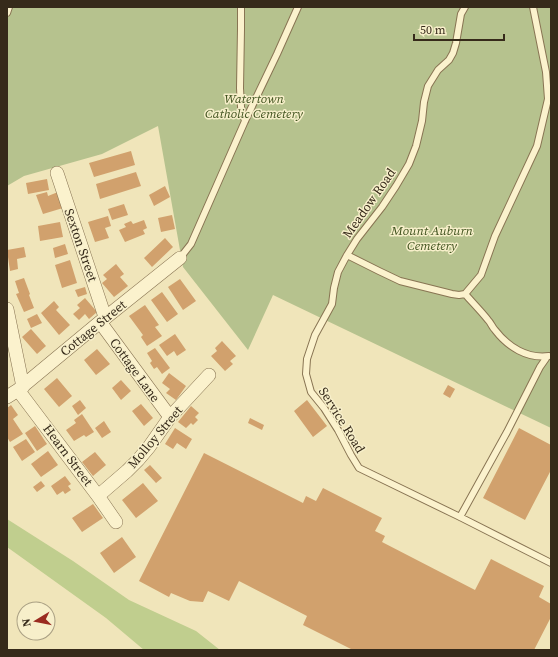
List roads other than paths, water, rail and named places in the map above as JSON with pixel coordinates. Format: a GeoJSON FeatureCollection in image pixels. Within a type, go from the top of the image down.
{"type":"FeatureCollection","features":[{"type":"Feature","properties":{"kind":"street","name":"Sexton Street"},"geometry":{"type":"LineString","coordinates":[[57,173],[102,320]]}},
{"type":"Feature","properties":{"kind":"street","name":"Cottage Street"},"geometry":{"type":"LineString","coordinates":[[7,397],[180,258]]}},
{"type":"Feature","properties":{"kind":"street"},"geometry":{"type":"LineString","coordinates":[[7,309],[20,388]]}},
{"type":"Feature","properties":{"kind":"street","name":"Cottage Lane"},"geometry":{"type":"LineString","coordinates":[[102,320],[170,417]]}},
{"type":"Feature","properties":{"kind":"street","name":"Molloy Street"},"geometry":{"type":"LineString","coordinates":[[98,496],[138,460],[170,417],[209,375]]}},
{"type":"Feature","properties":{"kind":"street","name":"Hearn Street"},"geometry":{"type":"LineString","coordinates":[[20,388],[116,522]]}},
{"type":"Feature","properties":{"kind":"lane"},"geometry":{"type":"LineString","coordinates":[[7,13],[9,7]]}},
{"type":"Feature","properties":{"kind":"lane"},"geometry":{"type":"LineString","coordinates":[[241,7],[242,29],[240,88],[241,107],[246,121]]}},
{"type":"Feature","properties":{"kind":"lane"},"geometry":{"type":"LineString","coordinates":[[180,258],[191,244],[298,7]]}},
{"type":"Feature","properties":{"kind":"lane","name":"Meadow Road"},"geometry":{"type":"LineString","coordinates":[[465,7],[453,53],[438,70],[428,86],[416,146],[409,164],[382,207],[347,254],[379,272],[400,281],[452,294],[465,294]]}},
{"type":"Feature","properties":{"kind":"lane"},"geometry":{"type":"LineString","coordinates":[[533,7],[546,72],[549,99],[537,146],[495,236],[481,274],[465,294],[488,320],[495,331],[515,349],[524,354],[549,356]]}},
{"type":"Feature","properties":{"kind":"lane","name":"Service Road"},"geometry":{"type":"LineString","coordinates":[[347,254],[338,272],[332,304],[315,335],[307,359],[306,374],[310,392],[327,414],[359,468],[551,563]]}},
{"type":"Feature","properties":{"kind":"lane"},"geometry":{"type":"LineString","coordinates":[[460,517],[507,432],[540,366],[549,356]]}},
{"type":"Feature","properties":{"kind":"park label","name":"Watertown Catholic Cemetery"},"geometry":{"type":"Point","coordinates":[254,106]}},
{"type":"Feature","properties":{"kind":"park label","name":"Mount Auburn Cemetery"},"geometry":{"type":"Point","coordinates":[432,238]}}]}
